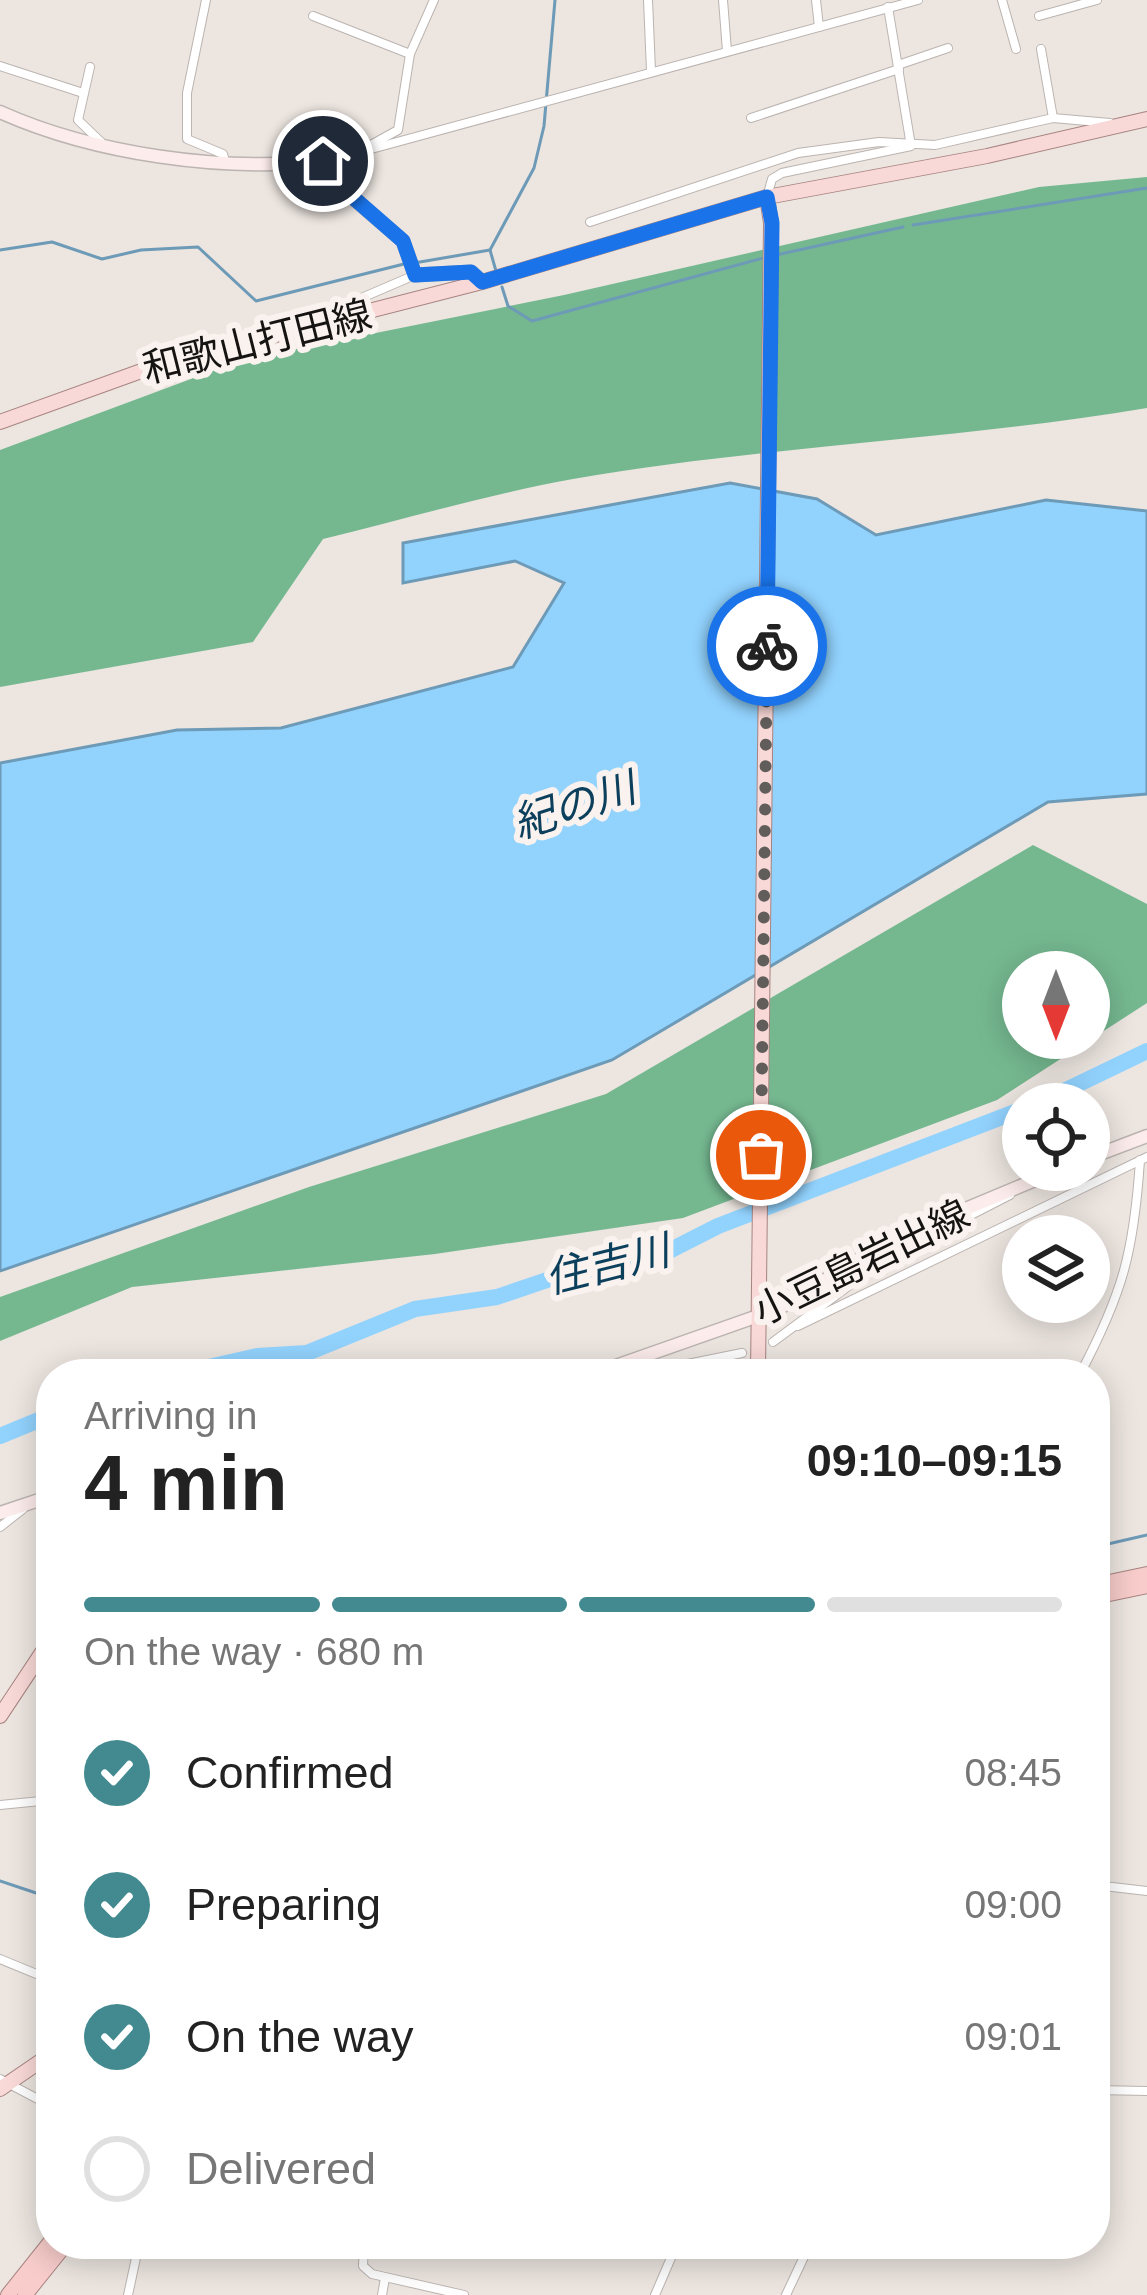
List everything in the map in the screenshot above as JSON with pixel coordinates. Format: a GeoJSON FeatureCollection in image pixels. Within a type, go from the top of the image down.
{"type":"FeatureCollection","features":[{"type":"Feature","properties":{"kind":"highway"},"geometry":{"type":"LineString","coordinates":[[1110,1582],[1147,1574]]}},
{"type":"Feature","properties":{"kind":"highway"},"geometry":{"type":"LineString","coordinates":[[1110,1595],[1147,1586]]}},
{"type":"Feature","properties":{"kind":"highway"},"geometry":{"type":"LineString","coordinates":[[8,2295],[37,2259]]}},
{"type":"Feature","properties":{"kind":"highway"},"geometry":{"type":"LineString","coordinates":[[26,2295],[54,2259]]}},
{"type":"Feature","properties":{"kind":"main road"},"geometry":{"type":"LineString","coordinates":[[0,112],[102,143],[225,161],[323,161],[332,179],[403,241],[413,272],[471,272],[482,282]]}},
{"type":"Feature","properties":{"kind":"main road","name":"和歌山打田線"},"geometry":{"type":"LineString","coordinates":[[0,422],[139,370],[482,282],[767,197],[1147,118]]}},
{"type":"Feature","properties":{"kind":"main road"},"geometry":{"type":"LineString","coordinates":[[752,1359],[759,1316],[772,223],[767,197]]}},
{"type":"Feature","properties":{"kind":"main road"},"geometry":{"type":"LineString","coordinates":[[1110,1150],[1147,1136]]}},
{"type":"Feature","properties":{"kind":"main road","name":"小豆島岩出線"},"geometry":{"type":"LineString","coordinates":[[636,1359],[803,1297],[889,1241],[1007,1191]]}},
{"type":"Feature","properties":{"kind":"main road"},"geometry":{"type":"LineString","coordinates":[[0,1514],[36,1501]]}},
{"type":"Feature","properties":{"kind":"main road"},"geometry":{"type":"LineString","coordinates":[[0,1717],[36,1662]]}},
{"type":"Feature","properties":{"kind":"main road"},"geometry":{"type":"LineString","coordinates":[[2,2084],[36,2063]]}},
{"type":"Feature","properties":{"kind":"street"},"geometry":{"type":"LineString","coordinates":[[206,0],[187,93],[187,139],[223,154],[225,161]]}},
{"type":"Feature","properties":{"kind":"street"},"geometry":{"type":"LineString","coordinates":[[364,151],[398,130],[410,54],[434,0]]}},
{"type":"Feature","properties":{"kind":"street"},"geometry":{"type":"LineString","coordinates":[[648,0],[651,71]]}},
{"type":"Feature","properties":{"kind":"street"},"geometry":{"type":"LineString","coordinates":[[723,0],[727,51]]}},
{"type":"Feature","properties":{"kind":"street"},"geometry":{"type":"LineString","coordinates":[[815,0],[819,27]]}},
{"type":"Feature","properties":{"kind":"street"},"geometry":{"type":"LineString","coordinates":[[323,161],[819,27],[881,6],[918,0]]}},
{"type":"Feature","properties":{"kind":"street"},"geometry":{"type":"LineString","coordinates":[[1002,0],[1016,49]]}},
{"type":"Feature","properties":{"kind":"street"},"geometry":{"type":"LineString","coordinates":[[1040,16],[1097,0]]}},
{"type":"Feature","properties":{"kind":"street"},"geometry":{"type":"LineString","coordinates":[[881,6],[898,67],[911,146]]}},
{"type":"Feature","properties":{"kind":"street"},"geometry":{"type":"LineString","coordinates":[[313,16],[410,54]]}},
{"type":"Feature","properties":{"kind":"street"},"geometry":{"type":"LineString","coordinates":[[751,118],[947,48]]}},
{"type":"Feature","properties":{"kind":"street"},"geometry":{"type":"LineString","coordinates":[[1041,49],[1053,118]]}},
{"type":"Feature","properties":{"kind":"street"},"geometry":{"type":"LineString","coordinates":[[0,66],[83,93]]}},
{"type":"Feature","properties":{"kind":"street"},"geometry":{"type":"LineString","coordinates":[[90,67],[78,120],[102,143]]}},
{"type":"Feature","properties":{"kind":"street"},"geometry":{"type":"LineString","coordinates":[[767,197],[772,179],[782,172],[1053,118],[1124,124]]}},
{"type":"Feature","properties":{"kind":"street"},"geometry":{"type":"LineString","coordinates":[[590,222],[798,153],[879,142],[911,146]]}},
{"type":"Feature","properties":{"kind":"street"},"geometry":{"type":"LineString","coordinates":[[316,325],[331,311],[413,272]]}},
{"type":"Feature","properties":{"kind":"street"},"geometry":{"type":"LineString","coordinates":[[798,1326],[1143,1158]]}},
{"type":"Feature","properties":{"kind":"street"},"geometry":{"type":"LineString","coordinates":[[1088,1359],[1121,1292],[1135,1237],[1143,1158]]}},
{"type":"Feature","properties":{"kind":"street"},"geometry":{"type":"LineString","coordinates":[[773,1342],[885,1259],[1012,1191]]}},
{"type":"Feature","properties":{"kind":"street"},"geometry":{"type":"LineString","coordinates":[[718,1359],[750,1353]]}},
{"type":"Feature","properties":{"kind":"street"},"geometry":{"type":"LineString","coordinates":[[0,1527],[28,1504]]}},
{"type":"Feature","properties":{"kind":"street"},"geometry":{"type":"LineString","coordinates":[[0,1805],[36,1801]]}},
{"type":"Feature","properties":{"kind":"street"},"geometry":{"type":"LineString","coordinates":[[1110,1887],[1147,1892]]}},
{"type":"Feature","properties":{"kind":"street"},"geometry":{"type":"LineString","coordinates":[[0,1959],[36,1974]]}},
{"type":"Feature","properties":{"kind":"street"},"geometry":{"type":"LineString","coordinates":[[2,2084],[36,2099]]}},
{"type":"Feature","properties":{"kind":"street"},"geometry":{"type":"LineString","coordinates":[[1110,2090],[1147,2090]]}},
{"type":"Feature","properties":{"kind":"street"},"geometry":{"type":"LineString","coordinates":[[128,2295],[136,2259]]}},
{"type":"Feature","properties":{"kind":"street"},"geometry":{"type":"LineString","coordinates":[[363,2259],[363,2266],[385,2278],[464,2295]]}},
{"type":"Feature","properties":{"kind":"street"},"geometry":{"type":"LineString","coordinates":[[655,2295],[671,2259]]}},
{"type":"Feature","properties":{"kind":"street"},"geometry":{"type":"LineString","coordinates":[[786,2295],[803,2259]]}},
{"type":"Feature","properties":{"kind":"street"},"geometry":{"type":"LineString","coordinates":[[382,2295],[385,2278]]}},
{"type":"Feature","properties":{"kind":"green space"},"geometry":{"type":"Polygon","coordinates":[[[1147,177],[1147,408],[644,468],[479,499],[323,539],[253,642],[0,687],[0,450],[242,360],[564,295],[1039,187],[1147,177]]]}},
{"type":"Feature","properties":{"kind":"green space"},"geometry":{"type":"Polygon","coordinates":[[[1033,845],[1147,904],[1147,1003],[1110,1027],[1110,951],[1002,951],[1002,1059],[1060,1059],[1023,1083],[1002,1083],[1002,1097],[997,1100],[683,1218],[435,1254],[132,1287],[0,1341],[0,1297],[309,1187],[606,1094],[1033,845]]]}},
{"type":"Feature","properties":{"kind":"water","name":"紀の川"},"geometry":{"type":"Polygon","coordinates":[[[730,483],[817,499],[876,535],[1046,500],[1147,511],[1147,794],[1048,802],[612,1060],[0,1271],[0,763],[177,730],[281,728],[513,667],[564,583],[515,561],[403,583],[403,543],[730,483]]]}},
{"type":"Feature","properties":{"kind":"waterway"},"geometry":{"type":"LineString","coordinates":[[496,271],[490,250],[534,168],[544,126],[555,0]]}},
{"type":"Feature","properties":{"kind":"waterway"},"geometry":{"type":"LineString","coordinates":[[913,225],[1147,188]]}},
{"type":"Feature","properties":{"kind":"waterway"},"geometry":{"type":"LineString","coordinates":[[776,255],[903,227]]}},
{"type":"Feature","properties":{"kind":"waterway"},"geometry":{"type":"LineString","coordinates":[[0,250],[52,242],[102,259],[141,250],[198,247],[256,301],[404,264]]}},
{"type":"Feature","properties":{"kind":"waterway"},"geometry":{"type":"LineString","coordinates":[[414,263],[490,250]]}},
{"type":"Feature","properties":{"kind":"waterway"},"geometry":{"type":"LineString","coordinates":[[502,287],[508,306],[532,321],[767,257]]}},
{"type":"Feature","properties":{"kind":"waterway","name":"住吉川"},"geometry":{"type":"LineString","coordinates":[[1081,1083],[1147,1051]]}},
{"type":"Feature","properties":{"kind":"waterway","name":"住吉川"},"geometry":{"type":"LineString","coordinates":[[244,1359],[307,1353],[415,1309],[497,1297],[556,1277],[663,1254],[718,1226],[1002,1117]]}},
{"type":"Feature","properties":{"kind":"waterway","name":"住吉川"},"geometry":{"type":"LineString","coordinates":[[0,1436],[36,1421]]}},
{"type":"Feature","properties":{"kind":"waterway"},"geometry":{"type":"LineString","coordinates":[[1110,1544],[1147,1535]]}},
{"type":"Feature","properties":{"kind":"waterway"},"geometry":{"type":"LineString","coordinates":[[0,1881],[36,1893]]}},
{"type":"Feature","properties":{"kind":"way so far"},"geometry":{"type":"LineString","coordinates":[[761,1155],[767,646]]}},
{"type":"Feature","properties":{"kind":"route"},"geometry":{"type":"LineString","coordinates":[[323,161],[332,179],[403,241],[415,275],[471,272],[482,282],[767,197],[772,223],[767,646]]}}]}
